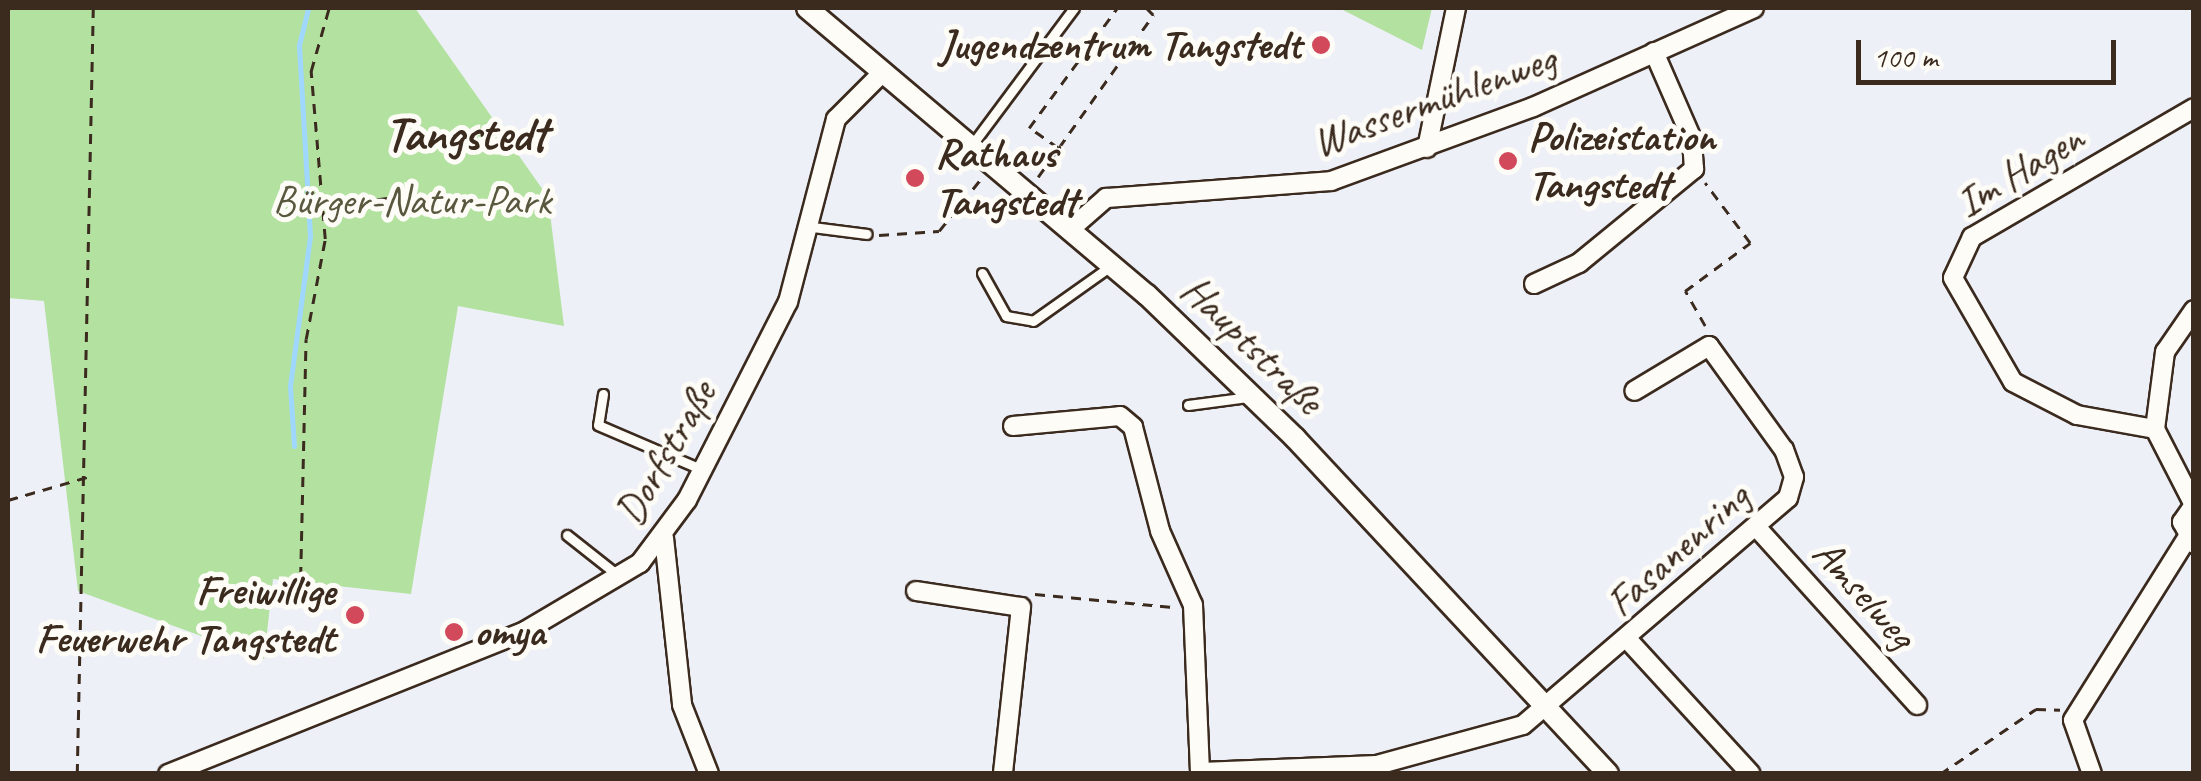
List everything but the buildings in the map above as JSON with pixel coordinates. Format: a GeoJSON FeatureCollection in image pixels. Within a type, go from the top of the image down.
{"type":"FeatureCollection","features":[{"type":"Feature","properties":{"kind":"street","name":"Hauptstraße"},"geometry":{"type":"LineString","coordinates":[[807,8],[881,74],[1074,226],[1114,264],[1252,396],[1608,774]]}},
{"type":"Feature","properties":{"kind":"street"},"geometry":{"type":"LineString","coordinates":[[1427,148],[1456,8]]}},
{"type":"Feature","properties":{"kind":"street","name":"Wassermühlenweg"},"geometry":{"type":"LineString","coordinates":[[1074,226],[1106,198],[1331,181],[1427,148],[1754,8]]}},
{"type":"Feature","properties":{"kind":"street"},"geometry":{"type":"LineString","coordinates":[[1534,284],[1579,263],[1694,169],[1692,139],[1654,52]]}},
{"type":"Feature","properties":{"kind":"street","name":"Dorfstraße"},"geometry":{"type":"LineString","coordinates":[[168,774],[525,632],[640,563],[664,538],[703,470],[788,302],[813,228],[836,119],[881,74]]}},
{"type":"Feature","properties":{"kind":"street","name":"Im Hagen"},"geometry":{"type":"LineString","coordinates":[[2155,429],[2077,415],[2027,394],[2003,371],[1953,278],[1972,237],[2194,108]]}},
{"type":"Feature","properties":{"kind":"street"},"geometry":{"type":"LineString","coordinates":[[2092,774],[2073,720],[2190,541],[2182,522],[2194,505],[2155,429],[2165,352],[2194,310]]}},
{"type":"Feature","properties":{"kind":"street"},"geometry":{"type":"LineString","coordinates":[[1634,391],[1690,354],[1714,351]]}},
{"type":"Feature","properties":{"kind":"street","name":"Fasanenring"},"geometry":{"type":"LineString","coordinates":[[1200,773],[1377,769],[1480,743],[1548,711],[1759,530],[1794,477],[1714,351]]}},
{"type":"Feature","properties":{"kind":"street"},"geometry":{"type":"LineString","coordinates":[[1013,426],[1120,416],[1132,427],[1193,609],[1200,773]]}},
{"type":"Feature","properties":{"kind":"street","name":"Amselweg"},"geometry":{"type":"LineString","coordinates":[[1759,530],[1916,705]]}},
{"type":"Feature","properties":{"kind":"street"},"geometry":{"type":"LineString","coordinates":[[664,538],[662,579],[682,705],[709,774]]}},
{"type":"Feature","properties":{"kind":"street"},"geometry":{"type":"LineString","coordinates":[[640,563],[662,579]]}},
{"type":"Feature","properties":{"kind":"street"},"geometry":{"type":"LineString","coordinates":[[916,591],[1020,607],[1003,774]]}},
{"type":"Feature","properties":{"kind":"street"},"geometry":{"type":"LineString","coordinates":[[1629,641],[1751,774]]}},
{"type":"Feature","properties":{"kind":"lane"},"geometry":{"type":"LineString","coordinates":[[971,146],[1074,8]]}},
{"type":"Feature","properties":{"kind":"lane"},"geometry":{"type":"LineString","coordinates":[[813,228],[868,234]]}},
{"type":"Feature","properties":{"kind":"lane"},"geometry":{"type":"LineString","coordinates":[[982,273],[1006,316],[1033,321],[1114,264]]}},
{"type":"Feature","properties":{"kind":"lane"},"geometry":{"type":"LineString","coordinates":[[603,394],[598,425],[703,470]]}},
{"type":"Feature","properties":{"kind":"lane"},"geometry":{"type":"LineString","coordinates":[[1188,406],[1252,396]]}},
{"type":"Feature","properties":{"kind":"lane"},"geometry":{"type":"LineString","coordinates":[[567,535],[621,577]]}},
{"type":"Feature","properties":{"kind":"path"},"geometry":{"type":"LineString","coordinates":[[77,774],[88,476],[93,8]]}},
{"type":"Feature","properties":{"kind":"path"},"geometry":{"type":"LineString","coordinates":[[300,595],[306,339],[324,266],[311,72],[329,8]]}},
{"type":"Feature","properties":{"kind":"path"},"geometry":{"type":"LineString","coordinates":[[1059,149],[1029,128],[1117,8]]}},
{"type":"Feature","properties":{"kind":"path"},"geometry":{"type":"LineString","coordinates":[[1029,191],[1154,15],[1146,8]]}},
{"type":"Feature","properties":{"kind":"path"},"geometry":{"type":"LineString","coordinates":[[868,234],[919,239],[939,231],[994,163]]}},
{"type":"Feature","properties":{"kind":"path"},"geometry":{"type":"LineString","coordinates":[[1694,169],[1750,244],[1684,291],[1714,351]]}},
{"type":"Feature","properties":{"kind":"path"},"geometry":{"type":"LineString","coordinates":[[322,206],[419,194]]}},
{"type":"Feature","properties":{"kind":"path"},"geometry":{"type":"LineString","coordinates":[[8,500],[88,476]]}},
{"type":"Feature","properties":{"kind":"path"},"geometry":{"type":"LineString","coordinates":[[1047,595],[1193,609]]}},
{"type":"Feature","properties":{"kind":"path"},"geometry":{"type":"LineString","coordinates":[[1940,774],[2036,709],[2057,708],[2073,720]]}},
{"type":"Feature","properties":{"kind":"green space","name":"Bürger-Natur-Park"},"geometry":{"type":"Polygon","coordinates":[[[8,8],[415,8],[548,197],[564,326],[458,306],[411,594],[273,579],[264,659],[78,591],[44,301],[8,298],[8,8]]]}},
{"type":"Feature","properties":{"kind":"green space"},"geometry":{"type":"Polygon","coordinates":[[[1339,8],[1432,8],[1422,50],[1339,8]]]}},
{"type":"Feature","properties":{"kind":"waterway"},"geometry":{"type":"LineString","coordinates":[[294,446],[290,386],[310,236],[299,45],[308,8]]}},
{"type":"Feature","properties":{"kind":"place","name":"Jugendzentrum Tangstedt"},"geometry":{"type":"Point","coordinates":[1321,45]}},
{"type":"Feature","properties":{"kind":"place","name":"Polizeistation Tangstedt"},"geometry":{"type":"Point","coordinates":[1508,161]}},
{"type":"Feature","properties":{"kind":"place","name":"Rathaus Tangstedt"},"geometry":{"type":"Point","coordinates":[915,178]}},
{"type":"Feature","properties":{"kind":"place","name":"Freiwillige Feuerwehr Tangstedt"},"geometry":{"type":"Point","coordinates":[355,615]}},
{"type":"Feature","properties":{"kind":"place","name":"omya"},"geometry":{"type":"Point","coordinates":[454,632]}},
{"type":"Feature","properties":{"kind":"district","name":"Tangstedt"},"geometry":{"type":"Point","coordinates":[466,135]}}]}
